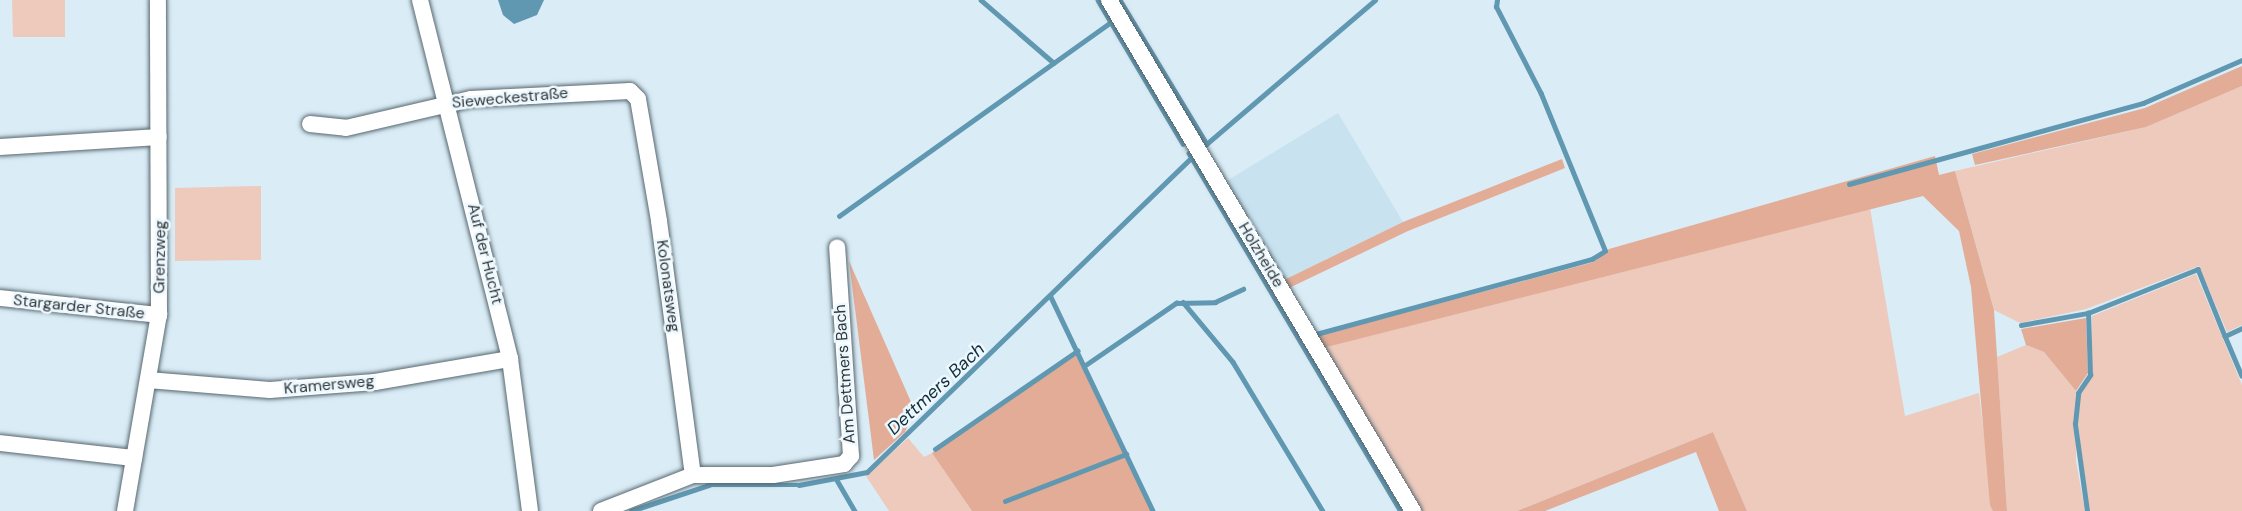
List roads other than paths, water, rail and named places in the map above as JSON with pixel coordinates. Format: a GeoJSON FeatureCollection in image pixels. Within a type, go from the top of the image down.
{"type":"FeatureCollection","features":[{"type":"Feature","properties":{"kind":"street","name":"Grenzweg"},"geometry":{"type":"LineString","coordinates":[[125,511],[159,315],[158,0]]}},
{"type":"Feature","properties":{"kind":"street","name":"Auf der Hucht"},"geometry":{"type":"LineString","coordinates":[[420,0],[510,359],[530,511]]}},
{"type":"Feature","properties":{"kind":"street","name":"Holzheide"},"geometry":{"type":"LineString","coordinates":[[1108,0],[1413,511]]}},
{"type":"Feature","properties":{"kind":"street","name":"Sieweckestraße"},"geometry":{"type":"LineString","coordinates":[[310,124],[346,128],[446,104],[618,88],[638,99]]}},
{"type":"Feature","properties":{"kind":"street","name":"Kolonatsweg"},"geometry":{"type":"LineString","coordinates":[[638,99],[659,221],[693,475]]}},
{"type":"Feature","properties":{"kind":"street"},"geometry":{"type":"LineString","coordinates":[[0,147],[159,137]]}},
{"type":"Feature","properties":{"kind":"street","name":"Am Dettmers Bach"},"geometry":{"type":"LineString","coordinates":[[601,511],[693,475],[808,472],[844,464],[851,456],[837,247]]}},
{"type":"Feature","properties":{"kind":"street","name":"Stargarder Straße"},"geometry":{"type":"LineString","coordinates":[[0,298],[159,315]]}},
{"type":"Feature","properties":{"kind":"street","name":"Kramersweg"},"geometry":{"type":"LineString","coordinates":[[148,380],[270,390],[375,382],[510,359]]}},
{"type":"Feature","properties":{"kind":"street"},"geometry":{"type":"LineString","coordinates":[[0,443],[134,458]]}},
{"type":"Feature","properties":{"kind":"water"},"geometry":{"type":"Polygon","coordinates":[[[498,0],[544,0],[537,15],[514,24],[503,15],[498,0]]]}},
{"type":"Feature","properties":{"kind":"waterway"},"geometry":{"type":"LineString","coordinates":[[981,0],[1054,63]]}},
{"type":"Feature","properties":{"kind":"waterway"},"geometry":{"type":"LineString","coordinates":[[1098,0],[1183,144]]}},
{"type":"Feature","properties":{"kind":"waterway"},"geometry":{"type":"LineString","coordinates":[[1120,0],[1207,144]]}},
{"type":"Feature","properties":{"kind":"waterway","name":"Dettmers Bach"},"geometry":{"type":"LineString","coordinates":[[1203,147],[1375,0]]}},
{"type":"Feature","properties":{"kind":"waterway"},"geometry":{"type":"LineString","coordinates":[[1316,334],[1592,259],[1605,251],[1541,94],[1496,7],[1497,0]]}},
{"type":"Feature","properties":{"kind":"waterway"},"geometry":{"type":"LineString","coordinates":[[839,216],[1111,22]]}},
{"type":"Feature","properties":{"kind":"waterway"},"geometry":{"type":"LineString","coordinates":[[1849,184],[2143,103],[2242,60]]}},
{"type":"Feature","properties":{"kind":"waterway"},"geometry":{"type":"LineString","coordinates":[[1189,153],[1401,511]]}},
{"type":"Feature","properties":{"kind":"waterway","name":"Dettmers Bach"},"geometry":{"type":"LineString","coordinates":[[631,511],[709,485],[799,485],[867,472],[1193,156]]}},
{"type":"Feature","properties":{"kind":"waterway"},"geometry":{"type":"LineString","coordinates":[[2021,325],[2088,313],[2198,269],[2225,336],[2242,328]]}},
{"type":"Feature","properties":{"kind":"waterway"},"geometry":{"type":"LineString","coordinates":[[1084,366],[1176,303],[1215,302],[1243,289]]}},
{"type":"Feature","properties":{"kind":"waterway"},"geometry":{"type":"LineString","coordinates":[[1051,297],[1153,511]]}},
{"type":"Feature","properties":{"kind":"waterway"},"geometry":{"type":"LineString","coordinates":[[1183,302],[1233,362],[1323,511]]}},
{"type":"Feature","properties":{"kind":"waterway"},"geometry":{"type":"LineString","coordinates":[[2087,511],[2075,424],[2078,393],[2090,375],[2088,313]]}},
{"type":"Feature","properties":{"kind":"waterway"},"geometry":{"type":"LineString","coordinates":[[2225,336],[2242,376]]}},
{"type":"Feature","properties":{"kind":"waterway"},"geometry":{"type":"LineString","coordinates":[[935,449],[1077,351]]}},
{"type":"Feature","properties":{"kind":"waterway"},"geometry":{"type":"LineString","coordinates":[[1005,501],[1126,454]]}},
{"type":"Feature","properties":{"kind":"waterway"},"geometry":{"type":"LineString","coordinates":[[837,480],[855,511]]}}]}
